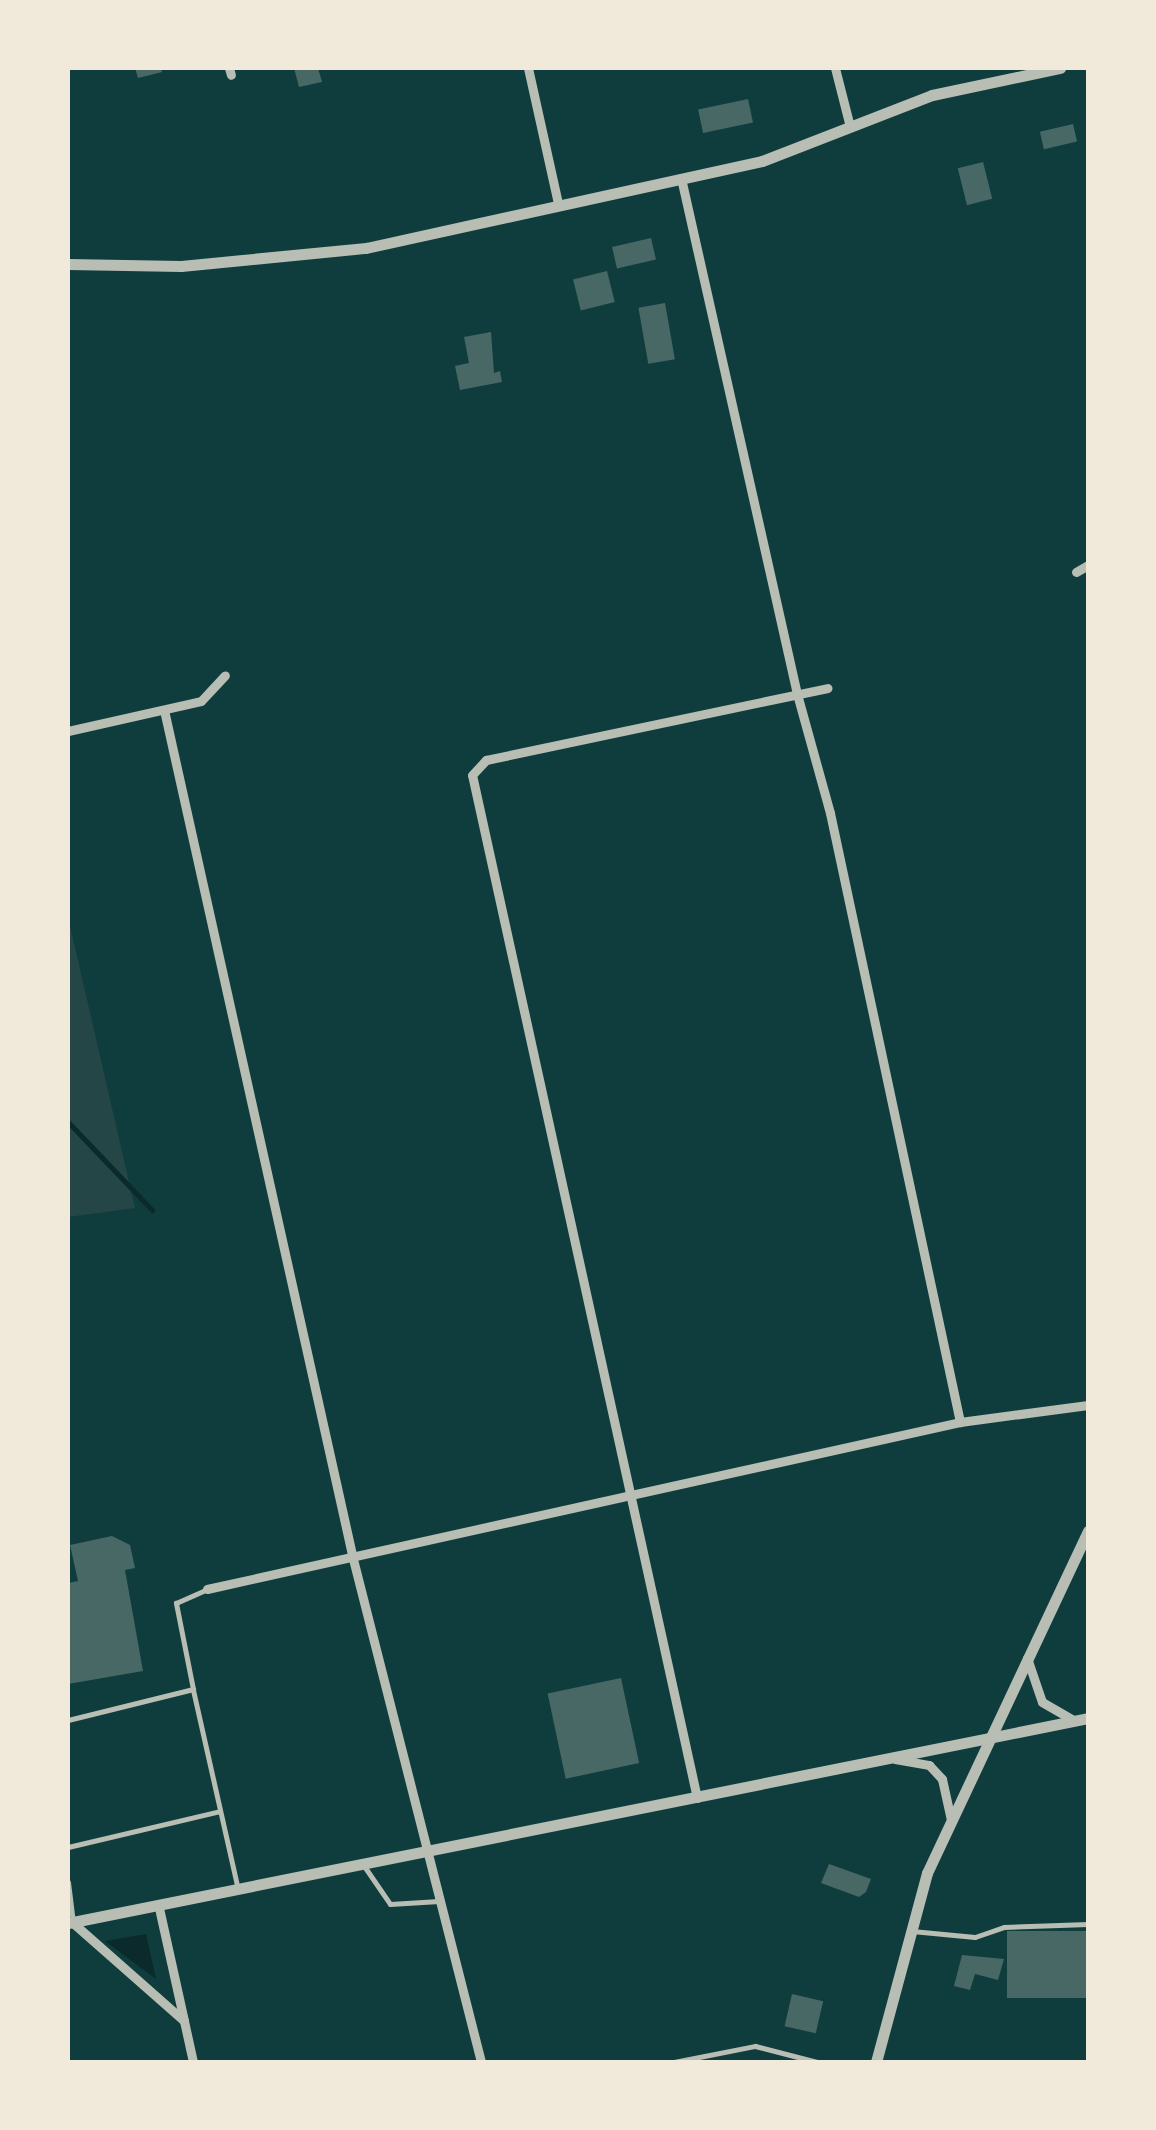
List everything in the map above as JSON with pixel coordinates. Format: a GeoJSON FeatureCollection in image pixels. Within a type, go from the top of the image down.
{"type":"FeatureCollection","features":[{"type":"Feature","properties":{"kind":"street"},"geometry":{"type":"LineString","coordinates":[[528,68],[558,204]]}},
{"type":"Feature","properties":{"kind":"street"},"geometry":{"type":"LineString","coordinates":[[836,68],[848,123]]}},
{"type":"Feature","properties":{"kind":"street"},"geometry":{"type":"LineString","coordinates":[[68,264],[293,259],[762,161],[848,123],[932,95],[1060,68]]}},
{"type":"Feature","properties":{"kind":"street"},"geometry":{"type":"LineString","coordinates":[[681,178],[797,694],[830,813],[960,1422]]}},
{"type":"Feature","properties":{"kind":"street"},"geometry":{"type":"LineString","coordinates":[[1076,572],[1088,565]]}},
{"type":"Feature","properties":{"kind":"street"},"geometry":{"type":"LineString","coordinates":[[68,731],[201,701],[225,674]]}},
{"type":"Feature","properties":{"kind":"street"},"geometry":{"type":"LineString","coordinates":[[697,1798],[472,775],[486,760],[828,688]]}},
{"type":"Feature","properties":{"kind":"street"},"geometry":{"type":"LineString","coordinates":[[164,710],[353,1559],[481,2062]]}},
{"type":"Feature","properties":{"kind":"street"},"geometry":{"type":"LineString","coordinates":[[206,1590],[634,1500],[960,1422],[1088,1406]]}},
{"type":"Feature","properties":{"kind":"street"},"geometry":{"type":"LineString","coordinates":[[876,2062],[910,1931],[951,1820],[1088,1532]]}},
{"type":"Feature","properties":{"kind":"street"},"geometry":{"type":"LineString","coordinates":[[1027,1658],[1042,1702],[1082,1720]]}},
{"type":"Feature","properties":{"kind":"street"},"geometry":{"type":"LineString","coordinates":[[70,1923],[1082,1720]]}},
{"type":"Feature","properties":{"kind":"street"},"geometry":{"type":"LineString","coordinates":[[892,1758],[929,1765],[942,1779],[951,1820]]}},
{"type":"Feature","properties":{"kind":"street"},"geometry":{"type":"LineString","coordinates":[[158,1908],[194,2062]]}},
{"type":"Feature","properties":{"kind":"street"},"geometry":{"type":"LineString","coordinates":[[70,1923],[184,2021]]}},
{"type":"Feature","properties":{"kind":"lane"},"geometry":{"type":"LineString","coordinates":[[206,1590],[176,1603],[239,1892]]}},
{"type":"Feature","properties":{"kind":"lane"},"geometry":{"type":"LineString","coordinates":[[68,1720],[193,1689]]}},
{"type":"Feature","properties":{"kind":"lane"},"geometry":{"type":"LineString","coordinates":[[68,1846],[220,1811]]}},
{"type":"Feature","properties":{"kind":"lane"},"geometry":{"type":"LineString","coordinates":[[364,1866],[390,1904],[440,1900]]}},
{"type":"Feature","properties":{"kind":"lane"},"geometry":{"type":"LineString","coordinates":[[68,1882],[70,1923]]}},
{"type":"Feature","properties":{"kind":"lane"},"geometry":{"type":"LineString","coordinates":[[910,1931],[975,1936],[1004,1928],[1088,1924]]}},
{"type":"Feature","properties":{"kind":"lane"},"geometry":{"type":"LineString","coordinates":[[674,2062],[755,2046],[817,2062]]}},
{"type":"Feature","properties":{"kind":"shaded area"},"geometry":{"type":"Polygon","coordinates":[[[68,917],[135,1208],[68,1217],[68,917]]]}},
{"type":"Feature","properties":{"kind":"shaded area"},"geometry":{"type":"Polygon","coordinates":[[[146,1934],[156,1979],[105,1941],[146,1934]]]}},
{"type":"Feature","properties":{"kind":"building"},"geometry":{"type":"Polygon","coordinates":[[[135,68],[161,68],[162,72],[138,78],[135,68]]]}},
{"type":"Feature","properties":{"kind":"building"},"geometry":{"type":"Polygon","coordinates":[[[294,68],[318,68],[322,82],[299,87],[294,68]]]}},
{"type":"Feature","properties":{"kind":"building"},"geometry":{"type":"Polygon","coordinates":[[[748,99],[753,122],[703,133],[698,110],[748,99]]]}},
{"type":"Feature","properties":{"kind":"building"},"geometry":{"type":"Polygon","coordinates":[[[1073,124],[1077,142],[1044,149],[1040,132],[1073,124]]]}},
{"type":"Feature","properties":{"kind":"building"},"geometry":{"type":"Polygon","coordinates":[[[983,162],[992,199],[967,205],[958,168],[983,162]]]}},
{"type":"Feature","properties":{"kind":"building"},"geometry":{"type":"Polygon","coordinates":[[[651,238],[656,259],[617,268],[612,247],[651,238]]]}},
{"type":"Feature","properties":{"kind":"building"},"geometry":{"type":"Polygon","coordinates":[[[607,271],[615,302],[581,311],[573,279],[607,271]]]}},
{"type":"Feature","properties":{"kind":"building"},"geometry":{"type":"Polygon","coordinates":[[[665,303],[675,359],[648,364],[638,308],[665,303]]]}},
{"type":"Feature","properties":{"kind":"building"},"geometry":{"type":"Polygon","coordinates":[[[491,332],[494,373],[500,371],[502,382],[460,390],[455,366],[469,363],[464,337],[491,332]]]}},
{"type":"Feature","properties":{"kind":"building"},"geometry":{"type":"Polygon","coordinates":[[[112,1536],[130,1545],[135,1568],[125,1570],[143,1671],[68,1684],[68,1583],[78,1581],[70,1545],[112,1536]]]}},
{"type":"Feature","properties":{"kind":"building"},"geometry":{"type":"Polygon","coordinates":[[[621,1678],[639,1763],[566,1779],[548,1694],[621,1678]]]}},
{"type":"Feature","properties":{"kind":"building"},"geometry":{"type":"Polygon","coordinates":[[[829,1864],[871,1879],[866,1892],[859,1897],[821,1883],[829,1864]]]}},
{"type":"Feature","properties":{"kind":"building"},"geometry":{"type":"Polygon","coordinates":[[[1007,1931],[1088,1931],[1088,1998],[1007,1998],[1007,1931]]]}},
{"type":"Feature","properties":{"kind":"building"},"geometry":{"type":"Polygon","coordinates":[[[962,1955],[1004,1959],[998,1980],[975,1974],[970,1990],[954,1986],[962,1955]]]}},
{"type":"Feature","properties":{"kind":"building"},"geometry":{"type":"Polygon","coordinates":[[[792,1994],[823,2001],[816,2033],[785,2026],[792,1994]]]}},
{"type":"Feature","properties":{"kind":"waterway"},"geometry":{"type":"LineString","coordinates":[[68,1122],[152,1210]]}}]}
